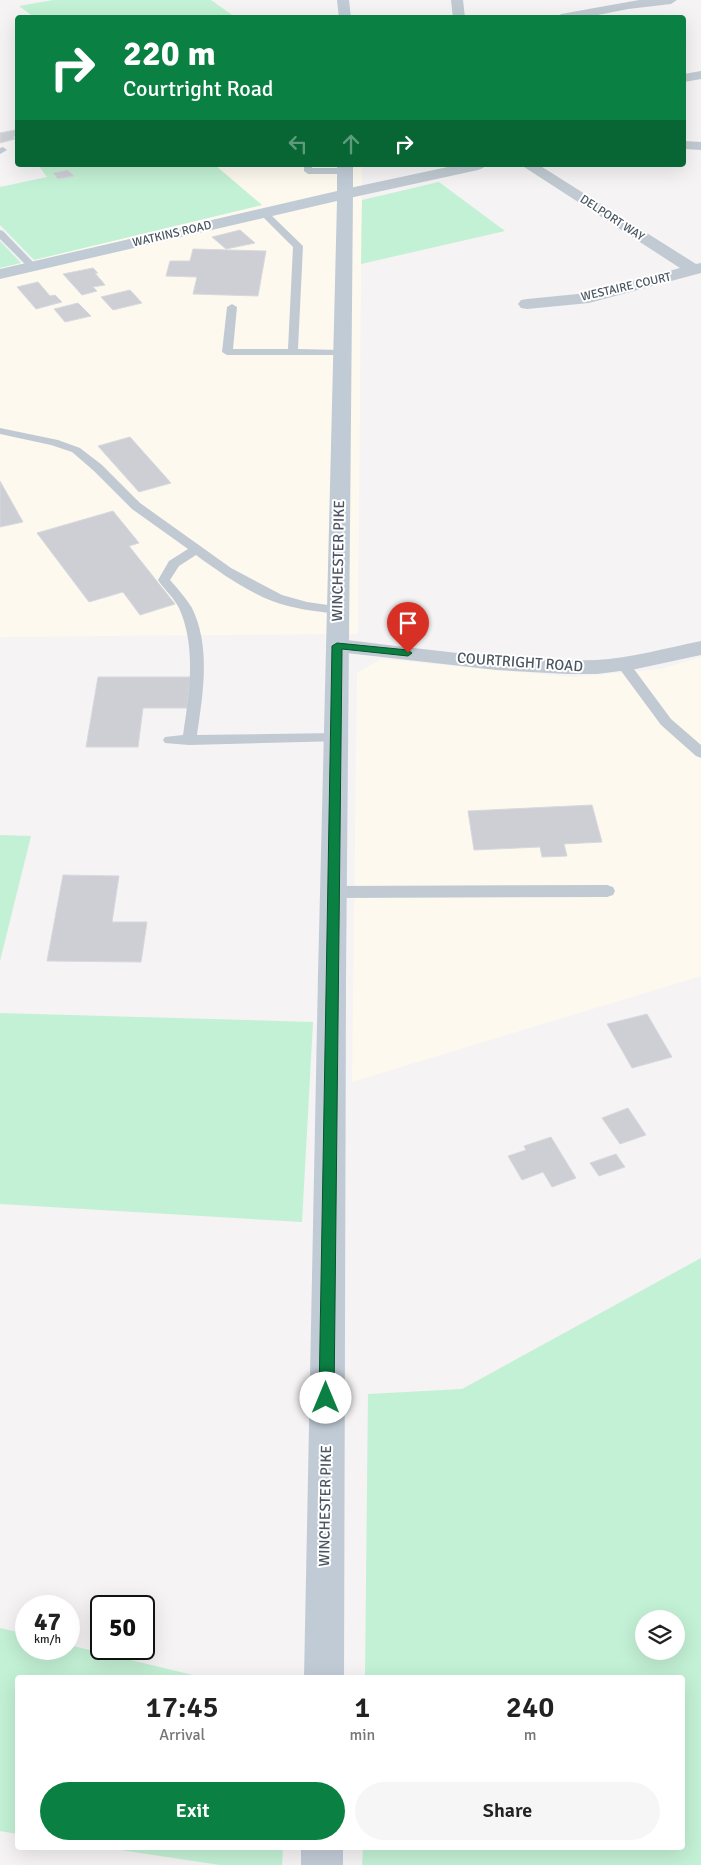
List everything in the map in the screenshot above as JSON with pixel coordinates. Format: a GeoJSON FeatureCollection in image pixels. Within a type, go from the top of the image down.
{"type":"FeatureCollection","features":[{"type":"Feature","properties":{"kind":"main road"},"geometry":{"type":"LineString","coordinates":[[343,0],[345,15]]}},
{"type":"Feature","properties":{"kind":"main road","name":"WATKINS ROAD"},"geometry":{"type":"LineString","coordinates":[[0,274],[264,213],[345,177]]}},
{"type":"Feature","properties":{"kind":"main road","name":"WINCHESTER PIKE"},"geometry":{"type":"LineString","coordinates":[[324,1675],[333,892],[345,177]]}},
{"type":"Feature","properties":{"kind":"main road"},"geometry":{"type":"LineString","coordinates":[[322,1850],[322,1865]]}},
{"type":"Feature","properties":{"kind":"street"},"geometry":{"type":"LineString","coordinates":[[457,0],[459,15]]}},
{"type":"Feature","properties":{"kind":"street"},"geometry":{"type":"LineString","coordinates":[[576,15],[628,5],[671,0]]}},
{"type":"Feature","properties":{"kind":"street"},"geometry":{"type":"LineString","coordinates":[[686,78],[701,75]]}},
{"type":"Feature","properties":{"kind":"street"},"geometry":{"type":"LineString","coordinates":[[686,78],[701,86]]}},
{"type":"Feature","properties":{"kind":"street"},"geometry":{"type":"LineString","coordinates":[[686,145],[701,146]]}},
{"type":"Feature","properties":{"kind":"street"},"geometry":{"type":"LineString","coordinates":[[345,177],[456,167]]}},
{"type":"Feature","properties":{"kind":"street","name":"DELPORT WAY"},"geometry":{"type":"LineString","coordinates":[[532,167],[697,269]]}},
{"type":"Feature","properties":{"kind":"street","name":"WESTAIRE COURT"},"geometry":{"type":"LineString","coordinates":[[527,304],[589,298],[697,269]]}},
{"type":"Feature","properties":{"kind":"street","name":"COURTRIGHT ROAD"},"geometry":{"type":"LineString","coordinates":[[337,646],[532,665],[597,667],[668,657],[701,648]]}},
{"type":"Feature","properties":{"kind":"lane"},"geometry":{"type":"LineString","coordinates":[[308,167],[308,171],[345,177]]}},
{"type":"Feature","properties":{"kind":"lane"},"geometry":{"type":"LineString","coordinates":[[264,213],[298,246],[293,352]]}},
{"type":"Feature","properties":{"kind":"lane"},"geometry":{"type":"LineString","coordinates":[[0,232],[32,266]]}},
{"type":"Feature","properties":{"kind":"lane"},"geometry":{"type":"LineString","coordinates":[[232,307],[227,352],[342,352]]}},
{"type":"Feature","properties":{"kind":"lane"},"geometry":{"type":"LineString","coordinates":[[0,431],[54,442],[76,450],[98,468],[136,506],[226,571],[277,598],[338,610]]}},
{"type":"Feature","properties":{"kind":"lane"},"geometry":{"type":"LineString","coordinates":[[189,740],[197,665],[192,630],[185,608],[164,580],[174,564],[196,549]]}},
{"type":"Feature","properties":{"kind":"lane"},"geometry":{"type":"LineString","coordinates":[[623,664],[666,722],[701,753]]}},
{"type":"Feature","properties":{"kind":"lane"},"geometry":{"type":"LineString","coordinates":[[170,740],[336,738]]}},
{"type":"Feature","properties":{"kind":"lane"},"geometry":{"type":"LineString","coordinates":[[333,892],[607,891]]}},
{"type":"Feature","properties":{"kind":"shaded area"},"geometry":{"type":"Polygon","coordinates":[[[217,167],[362,167],[358,634],[0,637],[0,268],[262,205],[217,167]]]}},
{"type":"Feature","properties":{"kind":"shaded area"},"geometry":{"type":"Polygon","coordinates":[[[701,657],[701,976],[352,1082],[357,673],[381,659],[573,677],[660,669],[701,657]]]}},
{"type":"Feature","properties":{"kind":"green space"},"geometry":{"type":"Polygon","coordinates":[[[53,0],[211,0],[232,15],[31,15],[19,6],[53,0]]]}},
{"type":"Feature","properties":{"kind":"green space"},"geometry":{"type":"Polygon","coordinates":[[[40,167],[217,167],[262,205],[34,260],[0,225],[0,187],[47,177],[40,167]]]}},
{"type":"Feature","properties":{"kind":"green space"},"geometry":{"type":"Polygon","coordinates":[[[439,182],[505,231],[361,264],[362,200],[439,182]]]}},
{"type":"Feature","properties":{"kind":"green space"},"geometry":{"type":"Polygon","coordinates":[[[0,241],[21,263],[0,268],[0,241]]]}},
{"type":"Feature","properties":{"kind":"green space"},"geometry":{"type":"Polygon","coordinates":[[[0,835],[31,836],[0,961],[0,835]]]}},
{"type":"Feature","properties":{"kind":"green space"},"geometry":{"type":"Polygon","coordinates":[[[0,1013],[313,1022],[302,1222],[0,1204],[0,1013]]]}},
{"type":"Feature","properties":{"kind":"green space"},"geometry":{"type":"Polygon","coordinates":[[[701,1258],[701,1865],[362,1865],[363,1850],[685,1850],[685,1675],[365,1675],[368,1394],[462,1389],[701,1258]]]}},
{"type":"Feature","properties":{"kind":"green space"},"geometry":{"type":"Polygon","coordinates":[[[0,1628],[15,1631],[15,1660],[80,1660],[80,1648],[90,1650],[90,1660],[131,1660],[193,1675],[15,1675],[15,1834],[0,1831],[0,1628]]]}},
{"type":"Feature","properties":{"kind":"green space"},"geometry":{"type":"Polygon","coordinates":[[[120,1850],[283,1850],[282,1865],[220,1865],[120,1850]]]}},
{"type":"Feature","properties":{"kind":"building"},"geometry":{"type":"Polygon","coordinates":[[[15,130],[15,137],[13,137],[15,139],[0,143],[0,133],[15,130]]]}},
{"type":"Feature","properties":{"kind":"building"},"geometry":{"type":"Polygon","coordinates":[[[68,170],[74,176],[58,179],[53,173],[68,170]]]}},
{"type":"Feature","properties":{"kind":"building"},"geometry":{"type":"Polygon","coordinates":[[[240,230],[255,243],[226,249],[212,237],[240,230]]]}},
{"type":"Feature","properties":{"kind":"building"},"geometry":{"type":"Polygon","coordinates":[[[193,249],[266,251],[258,296],[193,294],[197,277],[166,276],[170,261],[190,261],[193,249]]]}},
{"type":"Feature","properties":{"kind":"building"},"geometry":{"type":"Polygon","coordinates":[[[93,268],[105,285],[93,287],[97,291],[82,295],[63,274],[93,268]]]}},
{"type":"Feature","properties":{"kind":"building"},"geometry":{"type":"Polygon","coordinates":[[[38,282],[50,296],[55,295],[62,302],[36,309],[17,287],[38,282]]]}},
{"type":"Feature","properties":{"kind":"building"},"geometry":{"type":"Polygon","coordinates":[[[130,290],[142,303],[113,310],[101,297],[130,290]]]}},
{"type":"Feature","properties":{"kind":"building"},"geometry":{"type":"Polygon","coordinates":[[[78,303],[91,316],[65,322],[54,309],[78,303]]]}},
{"type":"Feature","properties":{"kind":"building"},"geometry":{"type":"Polygon","coordinates":[[[130,437],[171,483],[139,492],[98,446],[130,437]]]}},
{"type":"Feature","properties":{"kind":"building"},"geometry":{"type":"Polygon","coordinates":[[[0,481],[23,522],[0,527],[0,481]]]}},
{"type":"Feature","properties":{"kind":"building"},"geometry":{"type":"Polygon","coordinates":[[[113,511],[139,543],[129,546],[175,604],[140,615],[123,592],[89,602],[37,533],[113,511]]]}},
{"type":"Feature","properties":{"kind":"building"},"geometry":{"type":"Polygon","coordinates":[[[98,677],[190,677],[187,708],[143,708],[138,747],[86,747],[98,677]]]}},
{"type":"Feature","properties":{"kind":"building"},"geometry":{"type":"Polygon","coordinates":[[[592,805],[602,842],[564,844],[567,856],[542,857],[540,847],[474,850],[468,811],[592,805]]]}},
{"type":"Feature","properties":{"kind":"building"},"geometry":{"type":"Polygon","coordinates":[[[63,875],[119,876],[112,922],[147,922],[141,962],[47,961],[63,875]]]}},
{"type":"Feature","properties":{"kind":"building"},"geometry":{"type":"Polygon","coordinates":[[[647,1014],[672,1057],[632,1068],[607,1024],[647,1014]]]}},
{"type":"Feature","properties":{"kind":"building"},"geometry":{"type":"Polygon","coordinates":[[[628,1108],[646,1135],[620,1144],[602,1118],[628,1108]]]}},
{"type":"Feature","properties":{"kind":"building"},"geometry":{"type":"Polygon","coordinates":[[[551,1137],[576,1178],[552,1187],[543,1172],[522,1180],[508,1156],[526,1150],[524,1146],[551,1137]]]}},
{"type":"Feature","properties":{"kind":"building"},"geometry":{"type":"Polygon","coordinates":[[[616,1154],[625,1167],[599,1176],[590,1163],[616,1154]]]}},
{"type":"Feature","properties":{"kind":"route"},"geometry":{"type":"LineString","coordinates":[[326,1398],[337,646],[408,653]]}}]}
